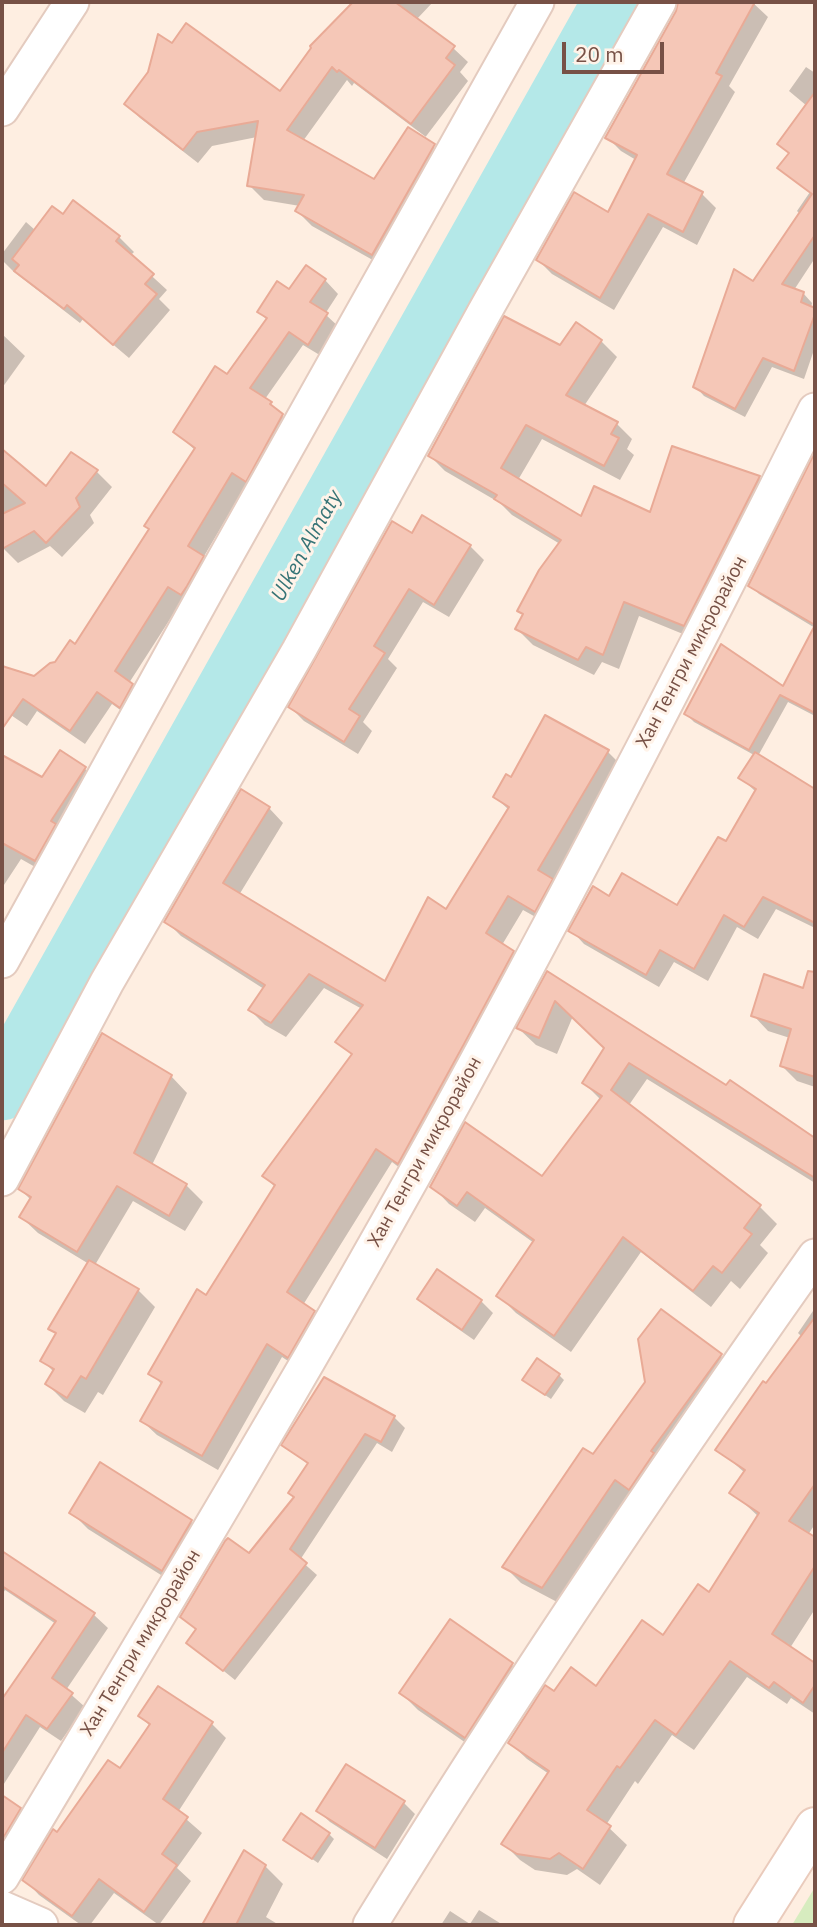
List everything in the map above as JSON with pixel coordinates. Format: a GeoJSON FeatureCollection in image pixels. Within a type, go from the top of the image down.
{"type":"FeatureCollection","features":[{"type":"Feature","properties":{"kind":"main road"},"geometry":{"type":"LineString","coordinates":[[753,1925],[815,1827]]}},
{"type":"Feature","properties":{"kind":"street"},"geometry":{"type":"LineString","coordinates":[[2,109],[72,2]]}},
{"type":"Feature","properties":{"kind":"street"},"geometry":{"type":"LineString","coordinates":[[2,961],[537,2]]}},
{"type":"Feature","properties":{"kind":"street"},"geometry":{"type":"LineString","coordinates":[[2,1179],[107,982],[301,647],[485,311],[659,2]]}},
{"type":"Feature","properties":{"kind":"street","name":"Хан Тенгри микрорайон"},"geometry":{"type":"LineString","coordinates":[[2,1877],[253,1457],[480,1055],[721,598],[815,410]]}},
{"type":"Feature","properties":{"kind":"street"},"geometry":{"type":"LineString","coordinates":[[370,1925],[448,1797],[675,1456],[815,1256]]}},
{"type":"Feature","properties":{"kind":"street"},"geometry":{"type":"LineString","coordinates":[[2,1908],[41,1925]]}},
{"type":"Feature","properties":{"kind":"green space"},"geometry":{"type":"Polygon","coordinates":[[[815,1887],[815,1925],[792,1925],[815,1887]]]}},
{"type":"Feature","properties":{"kind":"building"},"geometry":{"type":"Polygon","coordinates":[[[353,2],[395,2],[455,46],[446,58],[455,65],[411,124],[332,67],[287,130],[374,179],[408,127],[435,144],[372,255],[295,211],[304,195],[247,186],[258,121],[197,132],[183,150],[124,104],[148,72],[158,34],[172,43],[186,23],[280,91],[310,46],[353,2]]]}},
{"type":"Feature","properties":{"kind":"building"},"geometry":{"type":"Polygon","coordinates":[[[678,2],[755,2],[716,73],[722,76],[667,174],[703,192],[683,232],[648,214],[600,298],[536,260],[574,192],[608,212],[637,155],[605,138],[676,11],[678,2]]]}},
{"type":"Feature","properties":{"kind":"building"},"geometry":{"type":"Polygon","coordinates":[[[815,92],[815,235],[782,284],[804,292],[801,302],[815,308],[815,314],[794,371],[763,358],[735,409],[693,387],[734,269],[753,281],[812,194],[777,168],[789,153],[777,144],[815,92]]]}},
{"type":"Feature","properties":{"kind":"building"},"geometry":{"type":"Polygon","coordinates":[[[73,200],[120,236],[116,241],[154,274],[145,284],[157,294],[113,345],[67,305],[64,309],[14,271],[19,265],[12,259],[52,206],[63,214],[73,200]]]}},
{"type":"Feature","properties":{"kind":"building"},"geometry":{"type":"Polygon","coordinates":[[[306,265],[326,279],[310,302],[328,313],[308,345],[289,332],[250,388],[272,402],[270,404],[283,414],[246,482],[232,473],[188,546],[204,556],[187,586],[181,595],[168,587],[115,671],[133,684],[120,708],[97,692],[70,731],[23,699],[2,729],[2,666],[34,676],[55,662],[70,640],[75,644],[149,529],[144,526],[195,448],[173,432],[215,366],[227,374],[267,318],[257,312],[277,281],[289,289],[306,265]]]}},
{"type":"Feature","properties":{"kind":"building"},"geometry":{"type":"Polygon","coordinates":[[[504,316],[560,345],[576,322],[602,340],[566,395],[618,422],[611,434],[619,438],[604,466],[526,425],[501,468],[581,516],[594,486],[650,512],[672,446],[760,476],[684,626],[624,602],[603,655],[586,647],[578,660],[515,629],[523,614],[517,611],[539,570],[561,540],[494,499],[497,495],[428,456],[504,316]]]}},
{"type":"Feature","properties":{"kind":"building"},"geometry":{"type":"Polygon","coordinates":[[[2,449],[46,486],[71,452],[98,470],[76,498],[80,507],[46,543],[34,531],[2,549],[2,514],[25,503],[2,483],[2,449]]]}},
{"type":"Feature","properties":{"kind":"building"},"geometry":{"type":"Polygon","coordinates":[[[815,452],[815,625],[748,586],[815,452]]]}},
{"type":"Feature","properties":{"kind":"building"},"geometry":{"type":"Polygon","coordinates":[[[422,515],[471,545],[434,605],[409,589],[374,646],[385,653],[349,709],[360,716],[344,742],[288,707],[392,521],[412,533],[422,515]]]}},
{"type":"Feature","properties":{"kind":"building"},"geometry":{"type":"Polygon","coordinates":[[[815,625],[815,713],[780,695],[749,750],[684,714],[721,644],[783,686],[815,625]]]}},
{"type":"Feature","properties":{"kind":"building"},"geometry":{"type":"Polygon","coordinates":[[[545,715],[609,750],[538,870],[553,879],[535,912],[508,896],[486,933],[514,951],[464,1044],[398,1164],[376,1149],[287,1292],[315,1311],[288,1358],[267,1344],[202,1456],[140,1421],[162,1382],[148,1374],[197,1289],[206,1295],[275,1185],[262,1176],[352,1054],[335,1042],[363,1005],[309,974],[271,1023],[248,1010],[265,985],[164,922],[241,789],[270,807],[223,883],[385,981],[428,897],[446,909],[509,807],[493,797],[506,774],[511,777],[545,715]]]}},
{"type":"Feature","properties":{"kind":"building"},"geometry":{"type":"Polygon","coordinates":[[[60,750],[86,767],[51,821],[56,824],[35,861],[2,843],[2,755],[42,777],[60,750]]]}},
{"type":"Feature","properties":{"kind":"building"},"geometry":{"type":"Polygon","coordinates":[[[755,752],[815,789],[815,923],[763,897],[744,927],[724,915],[694,969],[660,950],[646,975],[568,931],[593,886],[609,896],[622,873],[677,905],[718,837],[726,841],[756,789],[738,778],[755,752]]]}},
{"type":"Feature","properties":{"kind":"building"},"geometry":{"type":"Polygon","coordinates":[[[547,971],[726,1085],[730,1080],[815,1138],[815,1178],[629,1063],[611,1090],[761,1205],[744,1228],[752,1234],[722,1273],[713,1266],[693,1291],[623,1237],[554,1336],[496,1296],[534,1240],[467,1192],[457,1206],[430,1187],[465,1122],[542,1176],[602,1096],[582,1083],[604,1048],[555,1001],[539,1038],[516,1028],[547,971]]]}},
{"type":"Feature","properties":{"kind":"building"},"geometry":{"type":"Polygon","coordinates":[[[808,971],[815,972],[815,1077],[780,1066],[791,1029],[751,1016],[764,974],[803,988],[808,971]]]}},
{"type":"Feature","properties":{"kind":"building"},"geometry":{"type":"Polygon","coordinates":[[[102,1033],[172,1075],[134,1153],[187,1184],[169,1216],[117,1186],[77,1252],[19,1217],[31,1197],[18,1189],[102,1033]]]}},
{"type":"Feature","properties":{"kind":"building"},"geometry":{"type":"Polygon","coordinates":[[[89,1260],[139,1289],[86,1379],[81,1376],[67,1398],[45,1384],[54,1369],[40,1361],[56,1333],[48,1329],[89,1260]]]}},
{"type":"Feature","properties":{"kind":"building"},"geometry":{"type":"Polygon","coordinates":[[[437,1269],[482,1300],[462,1330],[417,1299],[437,1269]]]}},
{"type":"Feature","properties":{"kind":"building"},"geometry":{"type":"Polygon","coordinates":[[[661,1309],[722,1354],[651,1451],[654,1453],[629,1490],[615,1480],[542,1588],[502,1567],[583,1448],[593,1454],[645,1382],[638,1339],[661,1309]]]}},
{"type":"Feature","properties":{"kind":"building"},"geometry":{"type":"Polygon","coordinates":[[[815,1317],[815,1484],[789,1521],[815,1537],[815,1566],[772,1634],[815,1663],[815,1685],[803,1703],[774,1682],[769,1688],[730,1661],[676,1735],[655,1720],[620,1768],[617,1766],[587,1810],[611,1826],[583,1869],[559,1853],[550,1859],[517,1854],[501,1844],[549,1771],[508,1743],[545,1685],[554,1691],[571,1667],[596,1686],[642,1620],[663,1635],[698,1584],[709,1592],[759,1513],[729,1493],[745,1470],[715,1450],[763,1381],[766,1383],[815,1317]]]}},
{"type":"Feature","properties":{"kind":"building"},"geometry":{"type":"Polygon","coordinates":[[[537,1358],[560,1374],[545,1395],[522,1380],[537,1358]]]}},
{"type":"Feature","properties":{"kind":"building"},"geometry":{"type":"Polygon","coordinates":[[[324,1377],[395,1416],[381,1442],[365,1434],[290,1549],[307,1563],[223,1671],[186,1643],[196,1629],[180,1617],[225,1541],[228,1538],[249,1553],[294,1497],[288,1493],[308,1463],[281,1445],[324,1377]]]}},
{"type":"Feature","properties":{"kind":"building"},"geometry":{"type":"Polygon","coordinates":[[[100,1462],[192,1520],[162,1571],[69,1513],[100,1462]]]}},
{"type":"Feature","properties":{"kind":"building"},"geometry":{"type":"Polygon","coordinates":[[[2,1551],[95,1613],[52,1678],[73,1693],[47,1729],[26,1715],[2,1753],[2,1699],[56,1621],[2,1586],[2,1551]]]}},
{"type":"Feature","properties":{"kind":"building"},"geometry":{"type":"Polygon","coordinates":[[[450,1619],[513,1663],[465,1738],[399,1693],[450,1619]]]}},
{"type":"Feature","properties":{"kind":"building"},"geometry":{"type":"Polygon","coordinates":[[[158,1686],[213,1722],[163,1799],[188,1817],[162,1854],[177,1865],[144,1912],[99,1879],[72,1916],[22,1880],[53,1829],[57,1832],[108,1760],[120,1768],[150,1724],[138,1716],[158,1686]]]}},
{"type":"Feature","properties":{"kind":"building"},"geometry":{"type":"Polygon","coordinates":[[[346,1764],[405,1801],[375,1848],[316,1811],[346,1764]]]}},
{"type":"Feature","properties":{"kind":"building"},"geometry":{"type":"Polygon","coordinates":[[[2,1795],[21,1808],[2,1840],[2,1795]]]}},
{"type":"Feature","properties":{"kind":"building"},"geometry":{"type":"Polygon","coordinates":[[[301,1813],[330,1833],[312,1859],[283,1840],[301,1813]]]}},
{"type":"Feature","properties":{"kind":"building"},"geometry":{"type":"Polygon","coordinates":[[[244,1850],[266,1865],[236,1925],[202,1925],[244,1850]]]}},
{"type":"Feature","properties":{"kind":"waterway","name":"Ulken Almaty"},"geometry":{"type":"LineString","coordinates":[[2,1090],[613,2]]}}]}
